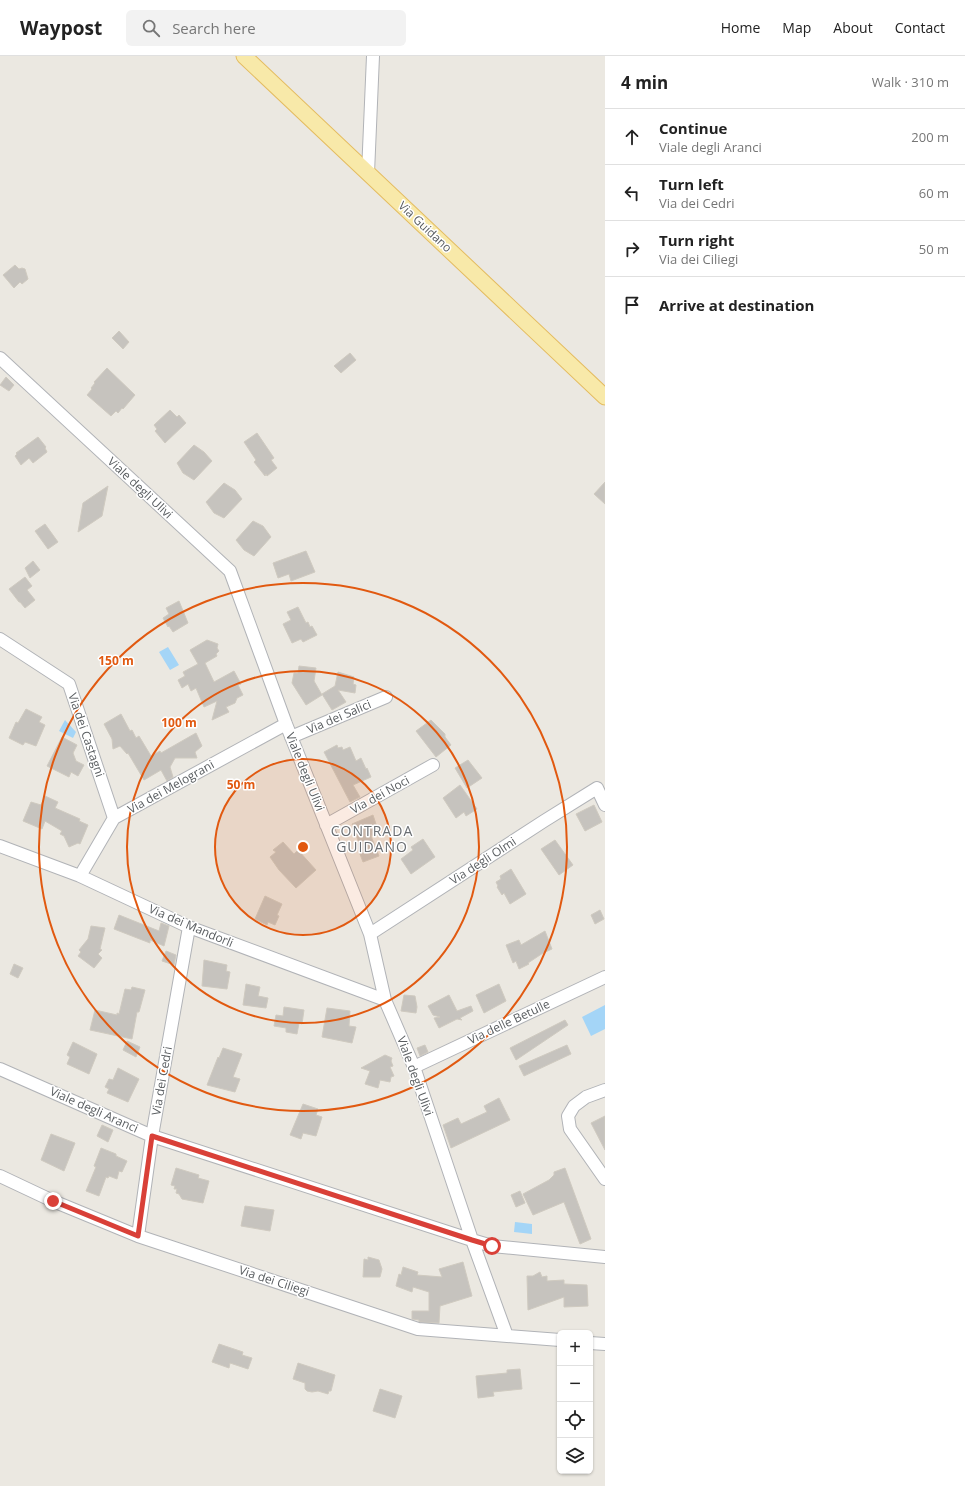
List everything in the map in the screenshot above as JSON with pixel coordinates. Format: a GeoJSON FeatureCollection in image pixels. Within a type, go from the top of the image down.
{"type":"FeatureCollection","features":[{"type":"Feature","properties":{"kind":"main road","name":"Via Guidano"},"geometry":{"type":"LineString","coordinates":[[244,56],[605,397]]}},
{"type":"Feature","properties":{"kind":"street"},"geometry":{"type":"LineString","coordinates":[[368,173],[373,56]]}},
{"type":"Feature","properties":{"kind":"street","name":"Viale degli Ulivi"},"geometry":{"type":"LineString","coordinates":[[0,358],[230,571],[291,737],[370,934],[385,1000],[414,1067],[472,1240],[507,1336]]}},
{"type":"Feature","properties":{"kind":"street","name":"Via dei Castagni"},"geometry":{"type":"LineString","coordinates":[[0,639],[69,684],[114,818]]}},
{"type":"Feature","properties":{"kind":"street","name":"Via dei Salici"},"geometry":{"type":"LineString","coordinates":[[291,737],[386,697]]}},
{"type":"Feature","properties":{"kind":"street","name":"Via dei Melograni"},"geometry":{"type":"LineString","coordinates":[[80,876],[114,818],[286,724]]}},
{"type":"Feature","properties":{"kind":"street","name":"Via dei Noci"},"geometry":{"type":"LineString","coordinates":[[326,825],[433,765]]}},
{"type":"Feature","properties":{"kind":"street","name":"Via degli Olmi"},"geometry":{"type":"LineString","coordinates":[[370,934],[544,820],[597,788],[605,804]]}},
{"type":"Feature","properties":{"kind":"street","name":"Via dei Mandorli"},"geometry":{"type":"LineString","coordinates":[[0,846],[80,876],[189,927],[385,1000]]}},
{"type":"Feature","properties":{"kind":"street","name":"Via dei Cedri"},"geometry":{"type":"LineString","coordinates":[[138,1236],[152,1136],[189,927]]}},
{"type":"Feature","properties":{"kind":"street","name":"Via delle Betulle"},"geometry":{"type":"LineString","coordinates":[[414,1067],[605,977]]}},
{"type":"Feature","properties":{"kind":"street","name":"Viale degli Aranci"},"geometry":{"type":"LineString","coordinates":[[0,1069],[152,1136],[472,1240],[492,1246],[605,1257]]}},
{"type":"Feature","properties":{"kind":"street"},"geometry":{"type":"LineString","coordinates":[[605,1090],[586,1097],[574,1106],[568,1116],[570,1129],[605,1179]]}},
{"type":"Feature","properties":{"kind":"street","name":"Via dei Ciliegi"},"geometry":{"type":"LineString","coordinates":[[0,1176],[53,1201],[138,1236],[418,1329],[557,1340]]}},
{"type":"Feature","properties":{"kind":"street"},"geometry":{"type":"LineString","coordinates":[[593,1343],[605,1344]]}},
{"type":"Feature","properties":{"kind":"water"},"geometry":{"type":"Polygon","coordinates":[[[168,647],[179,665],[170,670],[159,652],[168,647]]]}},
{"type":"Feature","properties":{"kind":"water"},"geometry":{"type":"Polygon","coordinates":[[[65,720],[76,732],[73,738],[59,731],[65,720]]]}},
{"type":"Feature","properties":{"kind":"water"},"geometry":{"type":"Polygon","coordinates":[[[605,1005],[605,1029],[591,1036],[582,1017],[605,1005]]]}},
{"type":"Feature","properties":{"kind":"water"},"geometry":{"type":"Polygon","coordinates":[[[515,1222],[532,1224],[532,1234],[514,1232],[515,1222]]]}},
{"type":"Feature","properties":{"kind":"building"},"geometry":{"type":"Polygon","coordinates":[[[15,265],[19,269],[25,269],[28,279],[22,284],[20,282],[14,288],[3,275],[15,265]]]}},
{"type":"Feature","properties":{"kind":"building"},"geometry":{"type":"Polygon","coordinates":[[[119,331],[129,342],[123,349],[112,338],[119,331]]]}},
{"type":"Feature","properties":{"kind":"building"},"geometry":{"type":"Polygon","coordinates":[[[350,353],[356,360],[341,373],[334,366],[350,353]]]}},
{"type":"Feature","properties":{"kind":"building"},"geometry":{"type":"Polygon","coordinates":[[[107,368],[135,395],[123,409],[122,408],[118,413],[116,411],[111,416],[87,395],[92,389],[91,388],[95,383],[94,382],[107,368]]]}},
{"type":"Feature","properties":{"kind":"building"},"geometry":{"type":"Polygon","coordinates":[[[6,377],[14,385],[9,391],[0,385],[6,377]]]}},
{"type":"Feature","properties":{"kind":"building"},"geometry":{"type":"Polygon","coordinates":[[[170,410],[177,417],[179,415],[186,423],[165,443],[155,431],[157,429],[154,425],[170,410]]]}},
{"type":"Feature","properties":{"kind":"building"},"geometry":{"type":"Polygon","coordinates":[[[257,433],[274,458],[271,460],[277,468],[267,476],[266,474],[265,476],[254,462],[256,460],[244,442],[257,433]]]}},
{"type":"Feature","properties":{"kind":"building"},"geometry":{"type":"Polygon","coordinates":[[[38,437],[46,447],[47,452],[33,463],[29,458],[21,465],[15,456],[17,454],[16,453],[38,437]]]}},
{"type":"Feature","properties":{"kind":"building"},"geometry":{"type":"Polygon","coordinates":[[[194,445],[204,452],[212,461],[194,480],[183,473],[177,463],[194,445]]]}},
{"type":"Feature","properties":{"kind":"building"},"geometry":{"type":"Polygon","coordinates":[[[605,482],[605,504],[594,494],[605,482]]]}},
{"type":"Feature","properties":{"kind":"building"},"geometry":{"type":"Polygon","coordinates":[[[224,483],[235,490],[242,499],[224,518],[214,513],[206,502],[224,483]]]}},
{"type":"Feature","properties":{"kind":"building"},"geometry":{"type":"Polygon","coordinates":[[[108,486],[102,516],[78,532],[83,503],[108,486]]]}},
{"type":"Feature","properties":{"kind":"building"},"geometry":{"type":"Polygon","coordinates":[[[253,521],[263,526],[271,537],[254,556],[244,550],[236,540],[253,521]]]}},
{"type":"Feature","properties":{"kind":"building"},"geometry":{"type":"Polygon","coordinates":[[[45,524],[58,542],[48,549],[35,531],[45,524]]]}},
{"type":"Feature","properties":{"kind":"building"},"geometry":{"type":"Polygon","coordinates":[[[306,551],[315,572],[291,581],[289,574],[278,578],[273,563],[306,551]]]}},
{"type":"Feature","properties":{"kind":"building"},"geometry":{"type":"Polygon","coordinates":[[[33,561],[40,570],[30,578],[25,568],[33,561]]]}},
{"type":"Feature","properties":{"kind":"building"},"geometry":{"type":"Polygon","coordinates":[[[25,577],[32,586],[27,590],[35,600],[25,608],[9,589],[25,577]]]}},
{"type":"Feature","properties":{"kind":"building"},"geometry":{"type":"Polygon","coordinates":[[[179,601],[188,623],[173,632],[163,618],[169,614],[166,608],[179,601]]]}},
{"type":"Feature","properties":{"kind":"building"},"geometry":{"type":"Polygon","coordinates":[[[298,607],[306,623],[308,622],[310,627],[312,626],[317,635],[303,642],[301,639],[292,643],[283,624],[291,620],[287,612],[298,607]]]}},
{"type":"Feature","properties":{"kind":"building"},"geometry":{"type":"Polygon","coordinates":[[[207,640],[218,644],[217,648],[219,651],[216,654],[217,656],[205,663],[214,682],[234,671],[241,684],[238,685],[243,695],[237,698],[235,703],[226,707],[229,712],[212,720],[217,701],[204,707],[196,688],[191,691],[188,684],[182,688],[178,680],[185,676],[183,672],[198,664],[190,650],[207,640]]]}},
{"type":"Feature","properties":{"kind":"building"},"geometry":{"type":"Polygon","coordinates":[[[299,666],[316,668],[314,681],[322,695],[306,705],[292,683],[294,673],[298,673],[299,666]]]}},
{"type":"Feature","properties":{"kind":"building"},"geometry":{"type":"Polygon","coordinates":[[[338,672],[354,677],[353,684],[356,685],[355,693],[338,690],[346,702],[332,710],[322,694],[335,686],[338,672]]]}},
{"type":"Feature","properties":{"kind":"building"},"geometry":{"type":"Polygon","coordinates":[[[26,709],[42,717],[39,722],[45,725],[36,746],[25,742],[23,745],[9,738],[16,722],[18,723],[26,709]]]}},
{"type":"Feature","properties":{"kind":"building"},"geometry":{"type":"Polygon","coordinates":[[[121,714],[130,731],[132,730],[136,738],[139,736],[151,756],[160,751],[161,753],[196,733],[202,746],[195,752],[197,758],[175,758],[170,767],[173,777],[167,781],[161,770],[144,780],[128,753],[127,754],[120,746],[113,749],[112,739],[104,724],[121,714]]]}},
{"type":"Feature","properties":{"kind":"building"},"geometry":{"type":"Polygon","coordinates":[[[431,720],[445,734],[445,737],[451,745],[436,757],[416,731],[431,720]]]}},
{"type":"Feature","properties":{"kind":"building"},"geometry":{"type":"Polygon","coordinates":[[[62,737],[77,745],[73,753],[76,761],[84,765],[78,776],[71,772],[69,777],[47,766],[62,737]]]}},
{"type":"Feature","properties":{"kind":"building"},"geometry":{"type":"Polygon","coordinates":[[[337,745],[338,748],[342,747],[343,750],[350,747],[356,761],[361,758],[371,777],[353,785],[360,797],[350,802],[324,752],[337,745]]]}},
{"type":"Feature","properties":{"kind":"building"},"geometry":{"type":"Polygon","coordinates":[[[468,760],[482,778],[467,788],[455,768],[468,760]]]}},
{"type":"Feature","properties":{"kind":"building"},"geometry":{"type":"Polygon","coordinates":[[[460,785],[477,809],[466,816],[464,812],[456,818],[443,798],[460,785]]]}},
{"type":"Feature","properties":{"kind":"building"},"geometry":{"type":"Polygon","coordinates":[[[45,796],[58,802],[55,808],[80,819],[79,821],[88,825],[80,844],[78,843],[69,847],[64,836],[60,834],[62,831],[45,821],[42,829],[23,821],[31,802],[41,805],[45,796]]]}},
{"type":"Feature","properties":{"kind":"building"},"geometry":{"type":"Polygon","coordinates":[[[594,805],[602,822],[585,831],[576,814],[594,805]]]}},
{"type":"Feature","properties":{"kind":"building"},"geometry":{"type":"Polygon","coordinates":[[[373,815],[379,833],[371,836],[379,856],[363,862],[356,844],[359,843],[352,824],[373,815]]]}},
{"type":"Feature","properties":{"kind":"building"},"geometry":{"type":"Polygon","coordinates":[[[423,839],[435,857],[411,874],[401,859],[413,850],[411,847],[423,839]]]}},
{"type":"Feature","properties":{"kind":"building"},"geometry":{"type":"Polygon","coordinates":[[[555,840],[573,865],[559,875],[541,849],[555,840]]]}},
{"type":"Feature","properties":{"kind":"building"},"geometry":{"type":"Polygon","coordinates":[[[283,842],[294,854],[298,850],[316,870],[296,888],[279,870],[270,857],[276,852],[273,850],[283,842]]]}},
{"type":"Feature","properties":{"kind":"building"},"geometry":{"type":"Polygon","coordinates":[[[511,869],[526,894],[510,904],[504,893],[502,895],[496,882],[501,879],[500,876],[511,869]]]}},
{"type":"Feature","properties":{"kind":"building"},"geometry":{"type":"Polygon","coordinates":[[[265,896],[282,904],[277,915],[279,916],[275,925],[268,922],[267,925],[255,919],[265,896]]]}},
{"type":"Feature","properties":{"kind":"building"},"geometry":{"type":"Polygon","coordinates":[[[600,910],[604,919],[595,924],[591,915],[600,910]]]}},
{"type":"Feature","properties":{"kind":"building"},"geometry":{"type":"Polygon","coordinates":[[[119,915],[159,931],[161,923],[169,926],[164,946],[150,940],[150,943],[114,929],[119,915]]]}},
{"type":"Feature","properties":{"kind":"building"},"geometry":{"type":"Polygon","coordinates":[[[91,926],[105,928],[100,949],[102,950],[98,954],[102,958],[94,968],[78,956],[81,952],[79,950],[88,939],[91,926]]]}},
{"type":"Feature","properties":{"kind":"building"},"geometry":{"type":"Polygon","coordinates":[[[545,931],[552,949],[543,953],[528,963],[529,964],[519,969],[516,961],[513,963],[506,945],[519,940],[521,945],[545,931]]]}},
{"type":"Feature","properties":{"kind":"building"},"geometry":{"type":"Polygon","coordinates":[[[166,951],[176,955],[174,965],[162,961],[166,951]]]}},
{"type":"Feature","properties":{"kind":"building"},"geometry":{"type":"Polygon","coordinates":[[[204,960],[227,965],[226,971],[230,972],[227,989],[202,986],[204,960]]]}},
{"type":"Feature","properties":{"kind":"building"},"geometry":{"type":"Polygon","coordinates":[[[14,964],[23,968],[18,978],[10,974],[14,964]]]}},
{"type":"Feature","properties":{"kind":"building"},"geometry":{"type":"Polygon","coordinates":[[[246,984],[260,987],[258,996],[268,998],[266,1008],[243,1005],[246,984]]]}},
{"type":"Feature","properties":{"kind":"building"},"geometry":{"type":"Polygon","coordinates":[[[499,984],[506,1001],[484,1013],[476,995],[499,984]]]}},
{"type":"Feature","properties":{"kind":"building"},"geometry":{"type":"Polygon","coordinates":[[[132,987],[145,990],[139,1012],[137,1012],[132,1039],[90,1030],[95,1010],[117,1015],[117,1013],[119,1014],[125,989],[131,990],[132,987]]]}},
{"type":"Feature","properties":{"kind":"building"},"geometry":{"type":"Polygon","coordinates":[[[404,995],[415,996],[417,1007],[416,1013],[401,1011],[404,995]]]}},
{"type":"Feature","properties":{"kind":"building"},"geometry":{"type":"Polygon","coordinates":[[[449,995],[457,1011],[471,1006],[473,1011],[460,1018],[462,1020],[457,1019],[439,1028],[434,1018],[440,1017],[433,1015],[428,1006],[449,995]]]}},
{"type":"Feature","properties":{"kind":"building"},"geometry":{"type":"Polygon","coordinates":[[[284,1007],[304,1010],[302,1024],[299,1023],[297,1034],[286,1032],[286,1028],[274,1026],[276,1015],[283,1016],[284,1007]]]}},
{"type":"Feature","properties":{"kind":"building"},"geometry":{"type":"Polygon","coordinates":[[[327,1008],[350,1011],[349,1026],[356,1027],[352,1043],[322,1037],[327,1008]]]}},
{"type":"Feature","properties":{"kind":"building"},"geometry":{"type":"Polygon","coordinates":[[[565,1020],[568,1025],[516,1060],[510,1048],[565,1020]]]}},
{"type":"Feature","properties":{"kind":"building"},"geometry":{"type":"Polygon","coordinates":[[[127,1041],[140,1047],[136,1057],[123,1050],[127,1041]]]}},
{"type":"Feature","properties":{"kind":"building"},"geometry":{"type":"Polygon","coordinates":[[[73,1042],[97,1054],[89,1074],[67,1064],[70,1057],[67,1055],[73,1042]]]}},
{"type":"Feature","properties":{"kind":"building"},"geometry":{"type":"Polygon","coordinates":[[[425,1045],[428,1052],[420,1056],[417,1048],[425,1045]]]}},
{"type":"Feature","properties":{"kind":"building"},"geometry":{"type":"Polygon","coordinates":[[[567,1045],[571,1054],[524,1076],[519,1066],[567,1045]]]}},
{"type":"Feature","properties":{"kind":"building"},"geometry":{"type":"Polygon","coordinates":[[[223,1048],[242,1054],[233,1077],[240,1079],[235,1092],[207,1085],[223,1048]]]}},
{"type":"Feature","properties":{"kind":"building"},"geometry":{"type":"Polygon","coordinates":[[[385,1055],[392,1058],[391,1061],[393,1066],[390,1067],[394,1076],[391,1077],[390,1082],[380,1080],[378,1088],[365,1084],[370,1071],[361,1068],[385,1055]]]}},
{"type":"Feature","properties":{"kind":"building"},"geometry":{"type":"Polygon","coordinates":[[[118,1068],[139,1079],[128,1102],[107,1093],[109,1089],[105,1087],[109,1079],[113,1080],[118,1068]]]}},
{"type":"Feature","properties":{"kind":"building"},"geometry":{"type":"Polygon","coordinates":[[[499,1098],[510,1120],[451,1148],[443,1125],[458,1118],[461,1124],[487,1112],[484,1106],[499,1098]]]}},
{"type":"Feature","properties":{"kind":"building"},"geometry":{"type":"Polygon","coordinates":[[[303,1104],[318,1109],[316,1115],[322,1117],[316,1136],[303,1133],[301,1139],[290,1135],[303,1104]]]}},
{"type":"Feature","properties":{"kind":"building"},"geometry":{"type":"Polygon","coordinates":[[[605,1116],[605,1150],[591,1123],[605,1116]]]}},
{"type":"Feature","properties":{"kind":"building"},"geometry":{"type":"Polygon","coordinates":[[[102,1125],[113,1130],[108,1142],[97,1136],[102,1125]]]}},
{"type":"Feature","properties":{"kind":"building"},"geometry":{"type":"Polygon","coordinates":[[[51,1134],[75,1143],[64,1171],[41,1160],[51,1134]]]}},
{"type":"Feature","properties":{"kind":"building"},"geometry":{"type":"Polygon","coordinates":[[[101,1148],[116,1154],[116,1156],[127,1161],[122,1172],[119,1171],[117,1179],[109,1176],[108,1178],[106,1177],[99,1196],[86,1191],[96,1167],[94,1166],[101,1148]]]}},
{"type":"Feature","properties":{"kind":"building"},"geometry":{"type":"Polygon","coordinates":[[[176,1168],[199,1175],[198,1178],[209,1181],[203,1203],[182,1199],[179,1194],[176,1193],[177,1189],[174,1189],[175,1186],[171,1185],[176,1168]]]}},
{"type":"Feature","properties":{"kind":"building"},"geometry":{"type":"Polygon","coordinates":[[[565,1168],[591,1239],[580,1244],[564,1202],[533,1215],[523,1194],[549,1180],[554,1175],[554,1172],[565,1168]]]}},
{"type":"Feature","properties":{"kind":"building"},"geometry":{"type":"Polygon","coordinates":[[[520,1191],[525,1203],[516,1207],[511,1195],[520,1191]]]}},
{"type":"Feature","properties":{"kind":"building"},"geometry":{"type":"Polygon","coordinates":[[[245,1206],[274,1210],[270,1231],[241,1226],[245,1206]]]}},
{"type":"Feature","properties":{"kind":"building"},"geometry":{"type":"Polygon","coordinates":[[[368,1257],[379,1260],[382,1269],[380,1277],[363,1277],[364,1259],[368,1260],[368,1257]]]}},
{"type":"Feature","properties":{"kind":"building"},"geometry":{"type":"Polygon","coordinates":[[[463,1262],[472,1296],[440,1306],[439,1323],[419,1322],[419,1320],[412,1319],[412,1311],[429,1311],[429,1292],[413,1287],[412,1292],[396,1286],[399,1274],[401,1275],[403,1267],[418,1272],[417,1275],[442,1277],[439,1269],[463,1262]]]}},
{"type":"Feature","properties":{"kind":"building"},"geometry":{"type":"Polygon","coordinates":[[[540,1272],[542,1277],[547,1276],[547,1281],[564,1280],[564,1284],[587,1285],[588,1306],[564,1307],[564,1297],[528,1310],[527,1276],[533,1276],[540,1272]]]}},
{"type":"Feature","properties":{"kind":"building"},"geometry":{"type":"Polygon","coordinates":[[[219,1344],[243,1352],[242,1355],[252,1358],[248,1369],[230,1363],[229,1368],[212,1362],[219,1344]]]}},
{"type":"Feature","properties":{"kind":"building"},"geometry":{"type":"Polygon","coordinates":[[[298,1363],[335,1375],[331,1391],[329,1391],[328,1394],[318,1391],[307,1391],[305,1389],[305,1383],[293,1379],[298,1363]]]}},
{"type":"Feature","properties":{"kind":"building"},"geometry":{"type":"Polygon","coordinates":[[[520,1369],[522,1389],[493,1392],[494,1396],[478,1398],[476,1376],[507,1373],[507,1370],[520,1369]]]}},
{"type":"Feature","properties":{"kind":"building"},"geometry":{"type":"Polygon","coordinates":[[[380,1389],[402,1396],[395,1418],[373,1411],[380,1389]]]}},
{"type":"Feature","properties":{"kind":"district","name":"CONTRADA GUIDANO"},"geometry":{"type":"Point","coordinates":[372,840]}},
{"type":"Feature","properties":{"kind":"route"},"geometry":{"type":"LineString","coordinates":[[53,1201],[138,1236],[152,1136],[492,1246]]}}]}
